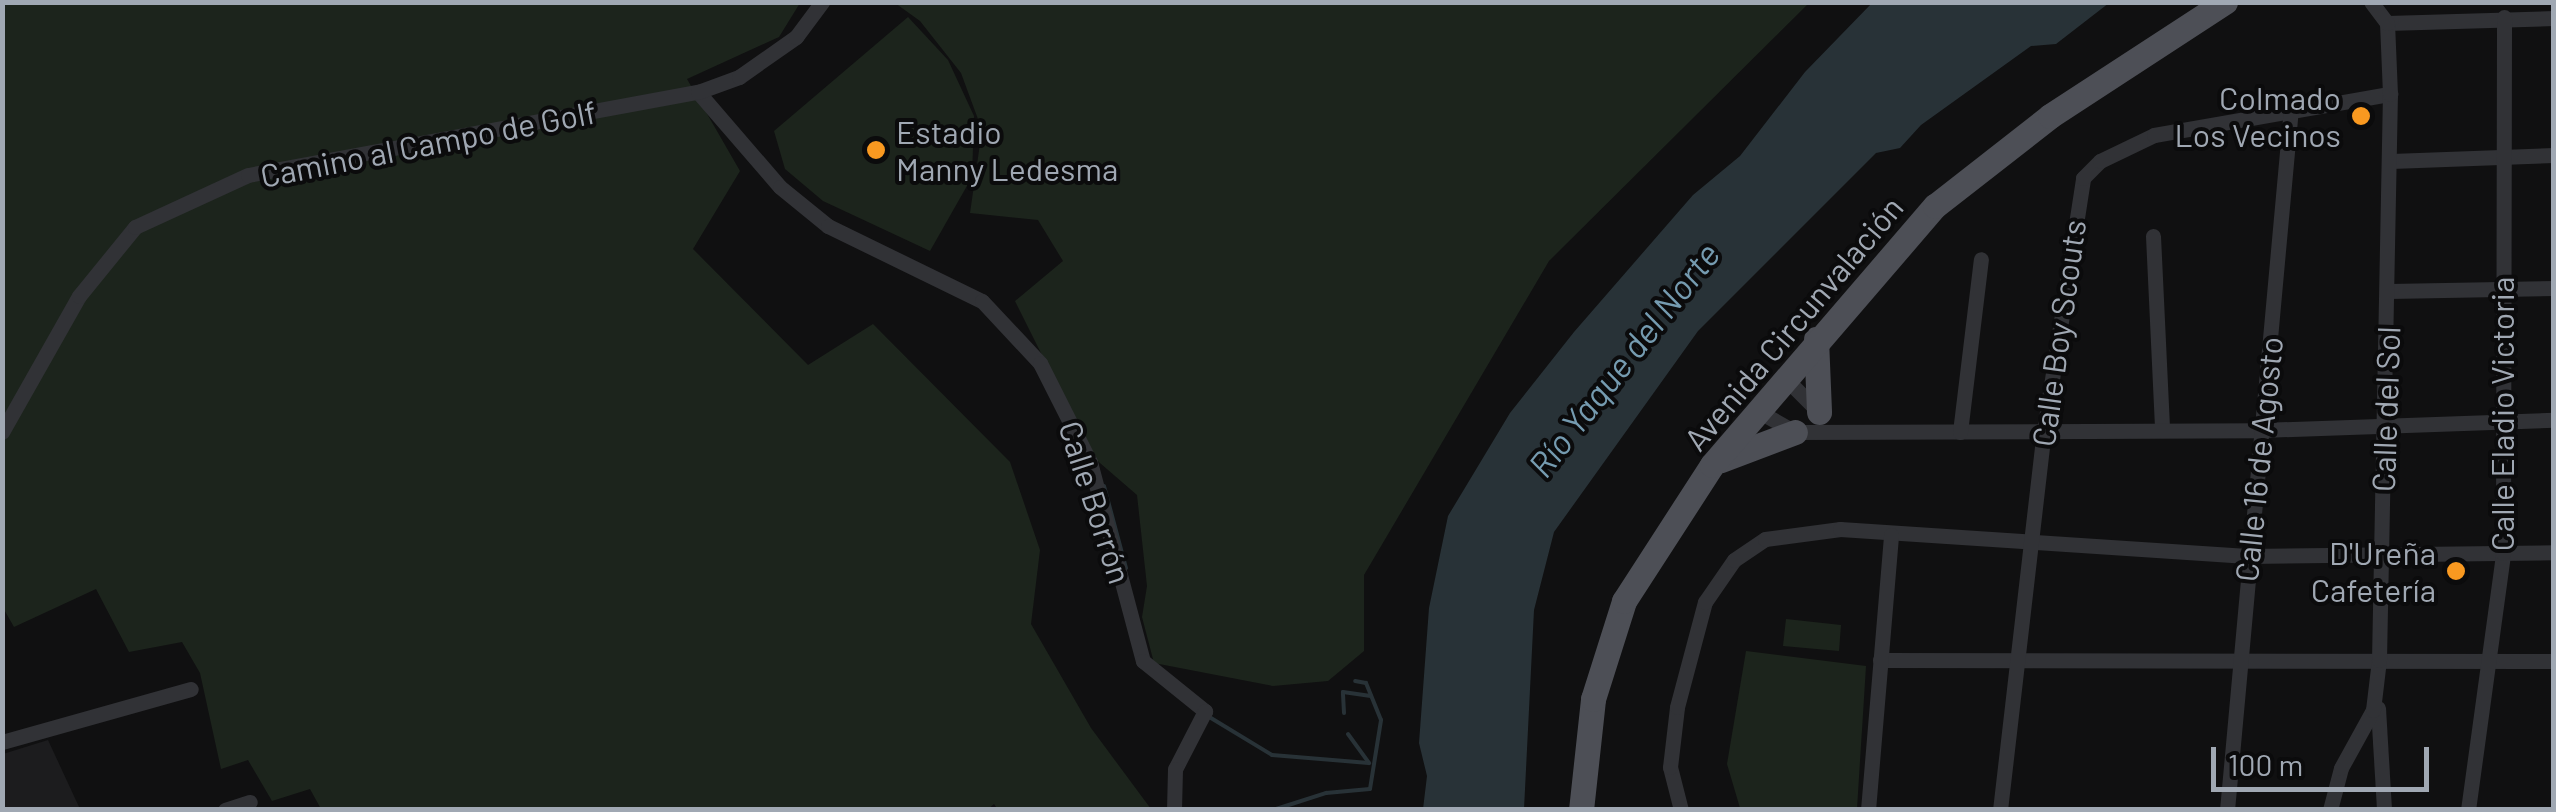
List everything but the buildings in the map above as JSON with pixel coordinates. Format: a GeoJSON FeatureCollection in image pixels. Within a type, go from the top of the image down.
{"type":"FeatureCollection","features":[{"type":"Feature","properties":{"kind":"main road","name":"Avenida Circunvalación"},"geometry":{"type":"LineString","coordinates":[[1584,805],[1593,699],[1624,601],[1712,465],[1816,339],[1935,206],[1985,163],[2225,2]]}},
{"type":"Feature","properties":{"kind":"main road"},"geometry":{"type":"LineString","coordinates":[[1816,339],[1825,419]]}},
{"type":"Feature","properties":{"kind":"main road"},"geometry":{"type":"LineString","coordinates":[[1712,465],[1794,432]]}},
{"type":"Feature","properties":{"kind":"street","name":"Camino al Campo de Golf"},"geometry":{"type":"LineString","coordinates":[[2,432],[78,296],[135,226],[248,176],[698,92],[739,77],[796,37],[822,2]]}},
{"type":"Feature","properties":{"kind":"street"},"geometry":{"type":"LineString","coordinates":[[2371,2],[2387,23],[2554,18]]}},
{"type":"Feature","properties":{"kind":"street","name":"Calle Eladio Victoria"},"geometry":{"type":"LineString","coordinates":[[2468,810],[2502,554],[2504,17]]}},
{"type":"Feature","properties":{"kind":"street","name":"Calle del Sol"},"geometry":{"type":"LineString","coordinates":[[2330,810],[2377,689],[2391,162],[2387,23]]}},
{"type":"Feature","properties":{"kind":"street","name":"Calle Borrón"},"geometry":{"type":"LineString","coordinates":[[698,92],[780,186],[828,226],[982,301],[1040,363],[1090,462],[1143,662],[1205,711],[1175,769],[1174,810]]}},
{"type":"Feature","properties":{"kind":"street","name":"Calle Boy Scouts"},"geometry":{"type":"LineString","coordinates":[[2000,810],[2044,431],[2084,178],[2113,154],[2154,134],[2390,94]]}},
{"type":"Feature","properties":{"kind":"street","name":"Calle 16 de Agosto"},"geometry":{"type":"LineString","coordinates":[[2227,810],[2247,556],[2291,108]]}},
{"type":"Feature","properties":{"kind":"street"},"geometry":{"type":"LineString","coordinates":[[2391,162],[2554,155]]}},
{"type":"Feature","properties":{"kind":"street"},"geometry":{"type":"LineString","coordinates":[[2153,236],[2162,426]]}},
{"type":"Feature","properties":{"kind":"street"},"geometry":{"type":"LineString","coordinates":[[1960,432],[1982,259]]}},
{"type":"Feature","properties":{"kind":"street"},"geometry":{"type":"LineString","coordinates":[[2389,292],[2554,288]]}},
{"type":"Feature","properties":{"kind":"street"},"geometry":{"type":"LineString","coordinates":[[1784,377],[1825,419]]}},
{"type":"Feature","properties":{"kind":"street"},"geometry":{"type":"LineString","coordinates":[[1758,410],[1794,432],[1825,419],[1960,432],[2162,426],[2261,430],[2554,420]]}},
{"type":"Feature","properties":{"kind":"street"},"geometry":{"type":"LineString","coordinates":[[1681,810],[1670,768],[1677,706],[1705,602],[1734,560],[1765,538],[1799,530],[2247,556],[2554,552]]}},
{"type":"Feature","properties":{"kind":"street"},"geometry":{"type":"LineString","coordinates":[[1868,810],[1891,535]]}},
{"type":"Feature","properties":{"kind":"street"},"geometry":{"type":"LineString","coordinates":[[1880,660],[2554,661]]}},
{"type":"Feature","properties":{"kind":"street"},"geometry":{"type":"LineString","coordinates":[[2,742],[191,689]]}},
{"type":"Feature","properties":{"kind":"street"},"geometry":{"type":"LineString","coordinates":[[2377,689],[2384,810]]}},
{"type":"Feature","properties":{"kind":"street"},"geometry":{"type":"LineString","coordinates":[[225,810],[250,802]]}},
{"type":"Feature","properties":{"kind":"shaded area"},"geometry":{"type":"Polygon","coordinates":[[[2,3],[800,3],[779,37],[687,79],[740,171],[693,249],[808,365],[873,324],[1010,462],[1040,550],[1031,624],[1091,728],[1151,809],[998,810],[994,804],[987,810],[321,809],[310,789],[272,801],[248,760],[221,769],[200,673],[182,642],[129,652],[96,589],[14,627],[2,606],[2,3]]]}},
{"type":"Feature","properties":{"kind":"shaded area"},"geometry":{"type":"Polygon","coordinates":[[[895,3],[1809,3],[1549,261],[1364,575],[1364,651],[1328,681],[1273,686],[1154,663],[1142,617],[1147,586],[1137,495],[1093,457],[1015,301],[1063,261],[1038,220],[970,213],[982,130],[961,73],[920,21],[895,3]]]}},
{"type":"Feature","properties":{"kind":"shaded area","name":"Estadio Manny Ledesma"},"geometry":{"type":"Polygon","coordinates":[[[908,17],[948,60],[974,116],[972,177],[930,251],[823,201],[785,169],[774,131],[908,17]]]}},
{"type":"Feature","properties":{"kind":"shaded area"},"geometry":{"type":"Polygon","coordinates":[[[1786,619],[1841,625],[1839,651],[1783,646],[1786,619]]]}},
{"type":"Feature","properties":{"kind":"shaded area"},"geometry":{"type":"Polygon","coordinates":[[[1746,651],[1866,666],[1857,809],[1740,808],[1727,764],[1746,651]]]}},
{"type":"Feature","properties":{"kind":"shaded area"},"geometry":{"type":"Polygon","coordinates":[[[48,740],[80,809],[3,809],[3,754],[48,740]]]}},
{"type":"Feature","properties":{"kind":"water","name":"Río Yaque del Norte"},"geometry":{"type":"Polygon","coordinates":[[[1872,3],[2109,3],[2056,44],[2031,46],[1921,125],[1900,148],[1876,153],[1698,331],[1554,532],[1534,610],[1524,809],[1423,809],[1427,776],[1419,743],[1429,608],[1448,516],[1510,413],[1574,332],[1693,195],[1740,156],[1805,72],[1872,3]]]}},
{"type":"Feature","properties":{"kind":"waterway"},"geometry":{"type":"LineString","coordinates":[[1104,486],[1126,568]]}},
{"type":"Feature","properties":{"kind":"waterway"},"geometry":{"type":"LineString","coordinates":[[1273,810],[1326,793],[1370,789],[1381,720],[1366,683],[1355,681]]}},
{"type":"Feature","properties":{"kind":"waterway"},"geometry":{"type":"LineString","coordinates":[[1344,713],[1343,692],[1371,696]]}},
{"type":"Feature","properties":{"kind":"waterway"},"geometry":{"type":"LineString","coordinates":[[1206,715],[1272,755],[1369,763]]}},
{"type":"Feature","properties":{"kind":"waterway"},"geometry":{"type":"LineString","coordinates":[[1348,734],[1369,763]]}},
{"type":"Feature","properties":{"kind":"place","name":"Colmado Los Vecinos"},"geometry":{"type":"Point","coordinates":[2361,116]}},
{"type":"Feature","properties":{"kind":"place","name":"Estadio Manny Ledesma"},"geometry":{"type":"Point","coordinates":[876,150]}},
{"type":"Feature","properties":{"kind":"place","name":"D'Ureña Cafetería"},"geometry":{"type":"Point","coordinates":[2456,571]}}]}
